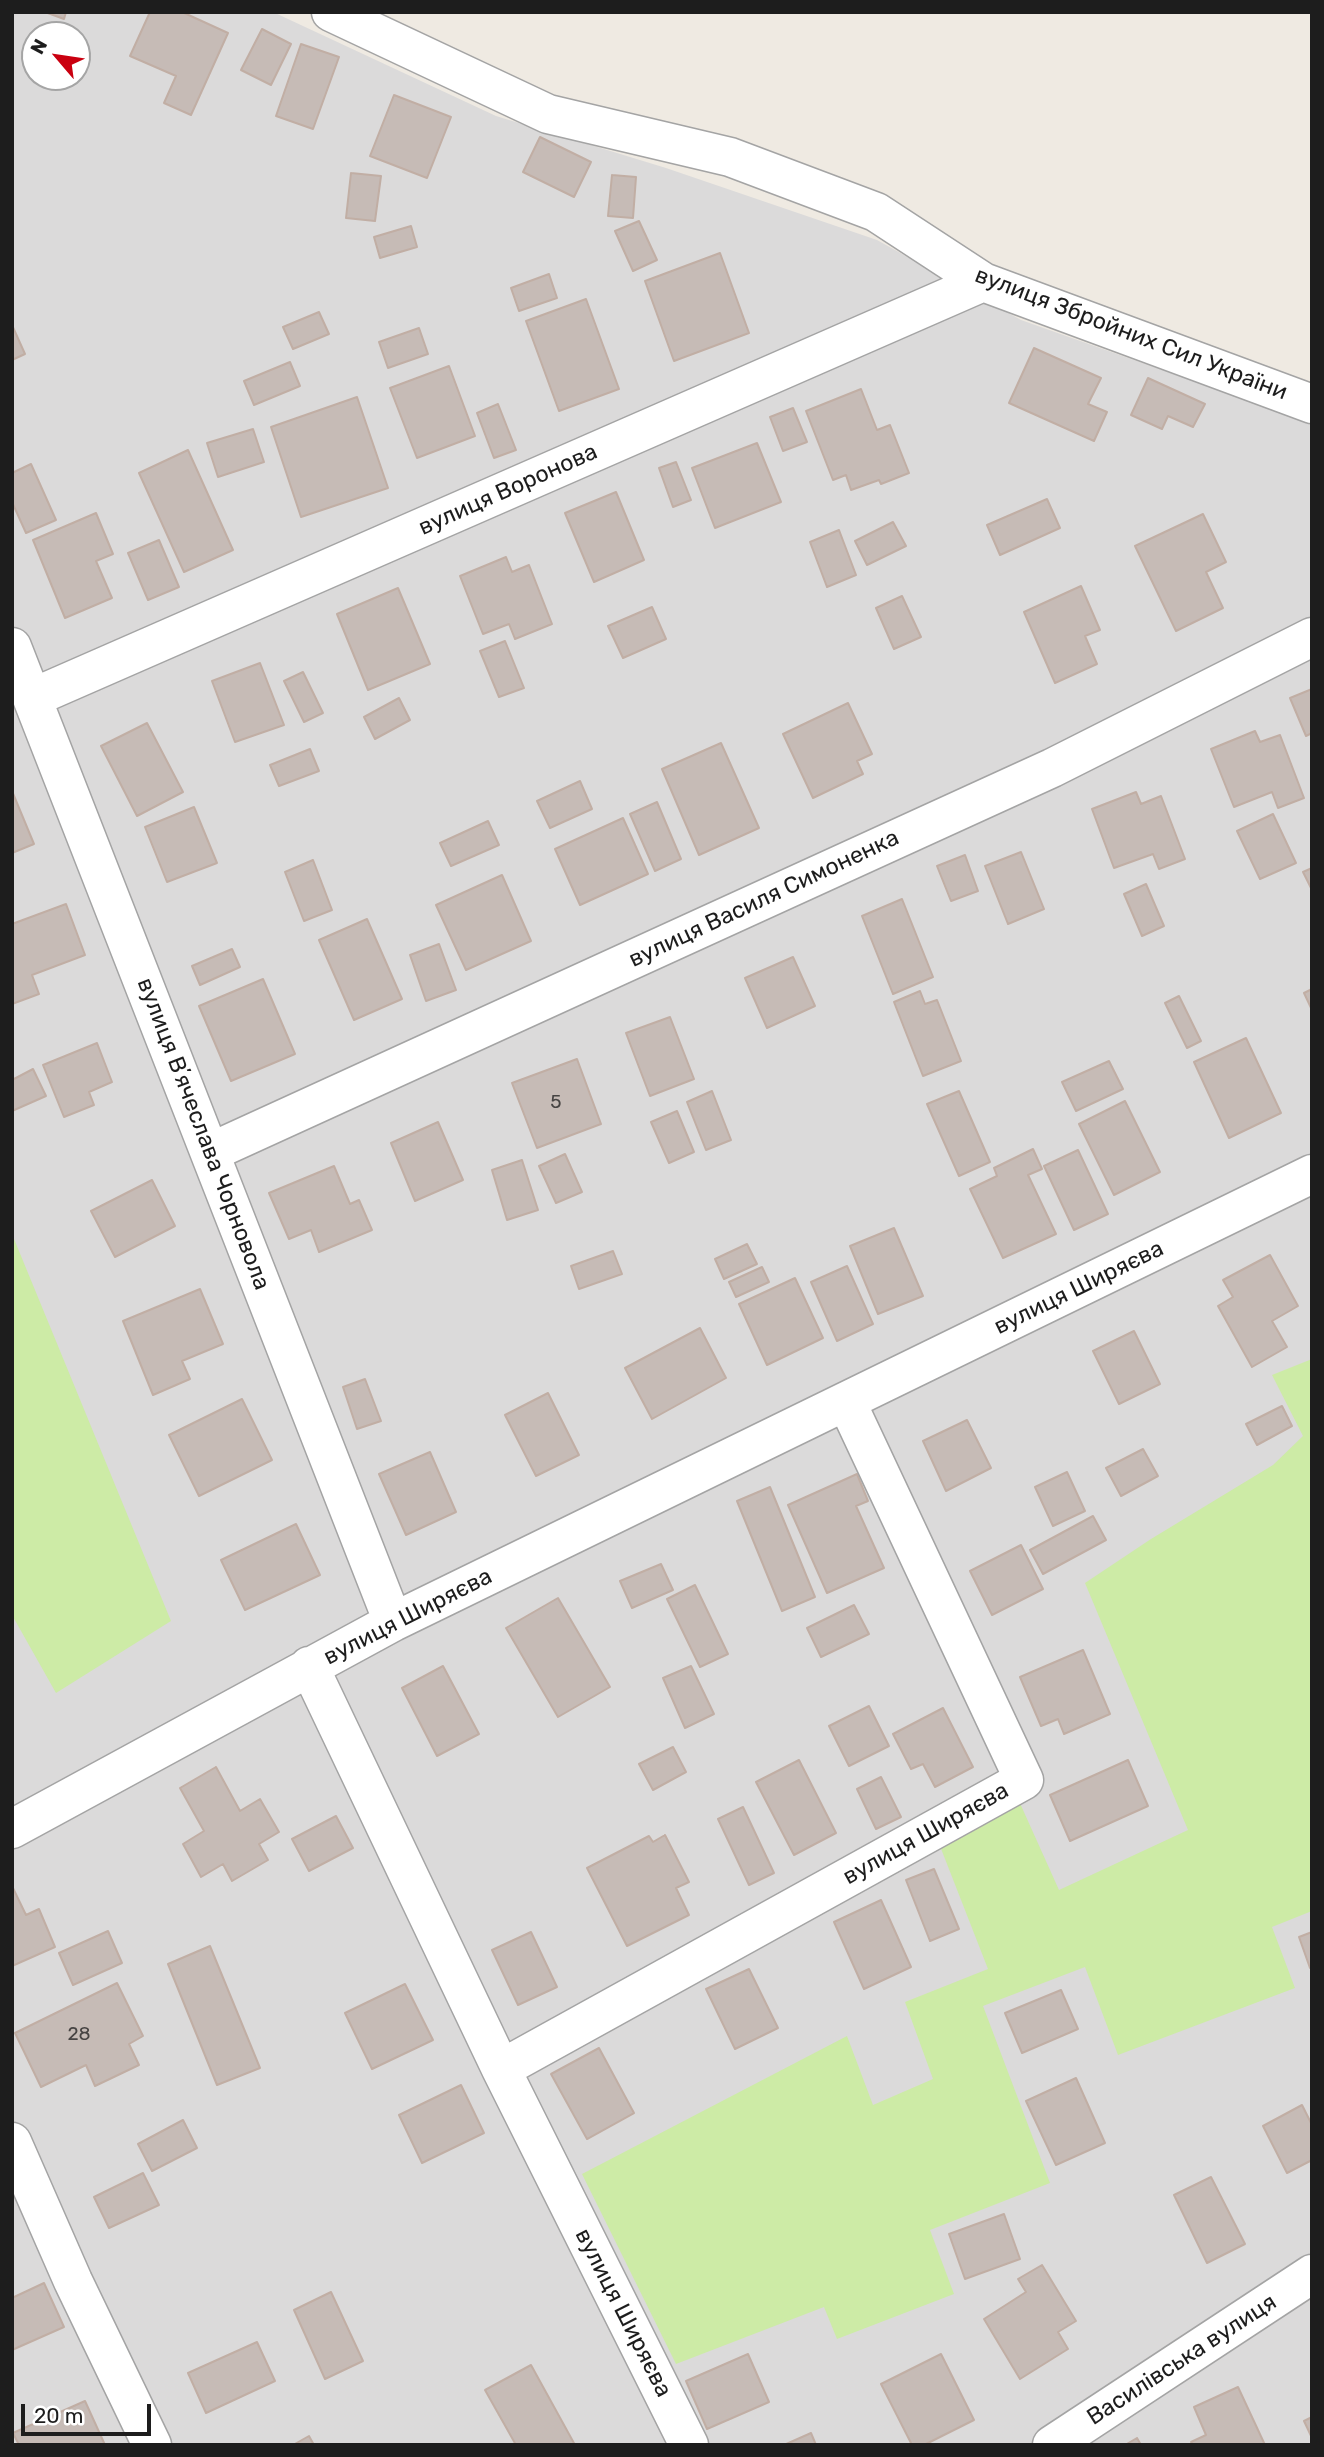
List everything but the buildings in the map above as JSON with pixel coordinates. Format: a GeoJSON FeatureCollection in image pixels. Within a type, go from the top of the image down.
{"type":"FeatureCollection","features":[{"type":"Feature","properties":{"kind":"street","name":"вулиця Збройних Сил України"},"geometry":{"type":"LineString","coordinates":[[331,12],[548,114],[730,158],[876,212],[983,282],[1312,404]]}},
{"type":"Feature","properties":{"kind":"street","name":"вулиця Воронова"},"geometry":{"type":"LineString","coordinates":[[33,698],[983,282]]}},
{"type":"Feature","properties":{"kind":"street","name":"вулиця Василя Симоненка"},"geometry":{"type":"LineString","coordinates":[[211,1152],[1052,768],[1312,637]]}},
{"type":"Feature","properties":{"kind":"street","name":"вулиця Вʼячеслава Чорновола"},"geometry":{"type":"LineString","coordinates":[[12,647],[393,1622]]}},
{"type":"Feature","properties":{"kind":"street","name":"вулиця Ширяєва"},"geometry":{"type":"LineString","coordinates":[[12,1829],[393,1622],[1312,1174]]}},
{"type":"Feature","properties":{"kind":"street","name":"вулиця Ширяєва"},"geometry":{"type":"LineString","coordinates":[[501,2069],[1024,1780],[847,1403]]}},
{"type":"Feature","properties":{"kind":"street","name":"вулиця Ширяєва"},"geometry":{"type":"LineString","coordinates":[[309,1667],[501,2069],[689,2445]]}},
{"type":"Feature","properties":{"kind":"street"},"geometry":{"type":"LineString","coordinates":[[12,2142],[152,2445]]}},
{"type":"Feature","properties":{"kind":"street","name":"Василівська вулиця"},"geometry":{"type":"LineString","coordinates":[[1052,2445],[1312,2274]]}},
{"type":"Feature","properties":{"kind":"shaded area"},"geometry":{"type":"Polygon","coordinates":[[[12,12],[273,12],[496,116],[666,168],[877,240],[1021,320],[1312,423],[1312,2445],[12,2445],[12,12]]]}},
{"type":"Feature","properties":{"kind":"green space"},"geometry":{"type":"Polygon","coordinates":[[[12,1234],[171,1621],[56,1693],[12,1615],[12,1234]]]}},
{"type":"Feature","properties":{"kind":"green space"},"geometry":{"type":"Polygon","coordinates":[[[1312,1359],[1312,1911],[1272,1927],[1295,1988],[1118,2055],[1085,1967],[983,2006],[1050,2183],[930,2230],[954,2294],[837,2339],[824,2307],[676,2364],[582,2174],[847,2036],[873,2105],[933,2079],[905,2002],[988,1969],[938,1841],[1019,1801],[1059,1890],[1188,1830],[1085,1583],[1151,1539],[1273,1465],[1303,1436],[1272,1375],[1312,1359]]]}}]}
